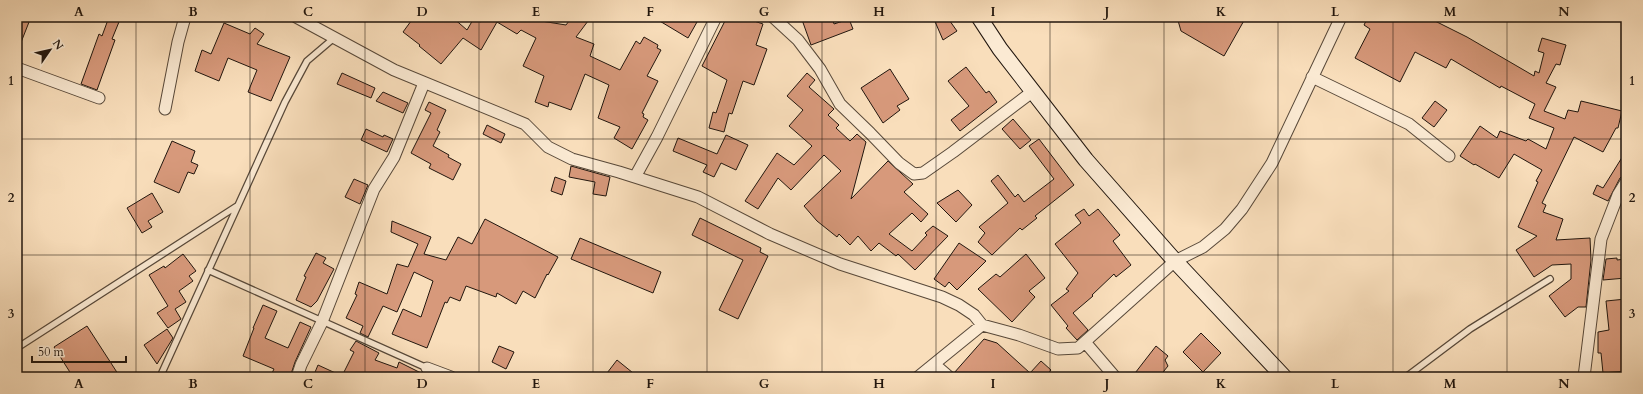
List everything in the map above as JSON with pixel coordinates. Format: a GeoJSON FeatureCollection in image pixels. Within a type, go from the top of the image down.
{"type":"FeatureCollection","features":[{"type":"Feature","properties":{"kind":"main road"},"geometry":{"type":"LineString","coordinates":[[979,17],[1000,50],[1086,160],[1174,261],[1284,377]]}},
{"type":"Feature","properties":{"kind":"street"},"geometry":{"type":"LineString","coordinates":[[165,108],[178,42],[185,17]]}},
{"type":"Feature","properties":{"kind":"street"},"geometry":{"type":"LineString","coordinates":[[296,17],[394,70],[524,124],[548,147],[572,159],[698,197],[770,234],[840,264],[942,297],[974,315],[982,325],[1019,335],[1058,349],[1078,348],[1174,261],[1203,247],[1225,229],[1242,209],[1272,162],[1341,17]]}},
{"type":"Feature","properties":{"kind":"street"},"geometry":{"type":"LineString","coordinates":[[635,178],[657,137],[716,17]]}},
{"type":"Feature","properties":{"kind":"street"},"geometry":{"type":"LineString","coordinates":[[773,17],[798,40],[820,69],[840,104],[899,164],[914,174],[923,173],[1032,92]]}},
{"type":"Feature","properties":{"kind":"street"},"geometry":{"type":"LineString","coordinates":[[17,68],[98,98]]}},
{"type":"Feature","properties":{"kind":"street"},"geometry":{"type":"LineString","coordinates":[[1312,77],[1409,124],[1450,156]]}},
{"type":"Feature","properties":{"kind":"street"},"geometry":{"type":"LineString","coordinates":[[297,377],[322,322],[374,189],[394,158],[424,83]]}},
{"type":"Feature","properties":{"kind":"street"},"geometry":{"type":"LineString","coordinates":[[1584,377],[1601,239],[1618,195],[1626,182]]}},
{"type":"Feature","properties":{"kind":"street"},"geometry":{"type":"LineString","coordinates":[[918,377],[982,325]]}},
{"type":"Feature","properties":{"kind":"street"},"geometry":{"type":"LineString","coordinates":[[1085,342],[1115,377]]}},
{"type":"Feature","properties":{"kind":"street"},"geometry":{"type":"LineString","coordinates":[[934,364],[949,377]]}},
{"type":"Feature","properties":{"kind":"street"},"geometry":{"type":"LineString","coordinates":[[427,368],[451,377]]}},
{"type":"Feature","properties":{"kind":"lane"},"geometry":{"type":"LineString","coordinates":[[160,377],[285,102],[307,62],[334,38]]}},
{"type":"Feature","properties":{"kind":"lane"},"geometry":{"type":"LineString","coordinates":[[17,348],[238,206]]}},
{"type":"Feature","properties":{"kind":"lane"},"geometry":{"type":"LineString","coordinates":[[208,270],[427,368]]}},
{"type":"Feature","properties":{"kind":"lane"},"geometry":{"type":"LineString","coordinates":[[1406,377],[1470,329],[1550,279]]}},
{"type":"Feature","properties":{"kind":"building"},"geometry":{"type":"Polygon","coordinates":[[[17,17],[31,17],[18,50],[17,50],[17,17]]]}},
{"type":"Feature","properties":{"kind":"building"},"geometry":{"type":"Polygon","coordinates":[[[109,17],[121,17],[112,39],[115,40],[97,90],[81,84],[99,34],[102,36],[109,17]]]}},
{"type":"Feature","properties":{"kind":"building"},"geometry":{"type":"Polygon","coordinates":[[[414,17],[452,17],[467,30],[474,18],[481,22],[484,17],[534,17],[541,21],[566,25],[572,17],[591,17],[576,37],[594,44],[590,56],[620,70],[636,41],[640,44],[644,37],[658,45],[657,48],[661,50],[647,76],[658,81],[642,113],[644,114],[643,117],[648,120],[632,149],[614,138],[620,127],[598,118],[609,85],[585,74],[571,110],[549,102],[548,107],[535,102],[544,76],[523,66],[536,38],[521,30],[517,34],[497,22],[481,50],[463,38],[441,64],[403,32],[414,17]]]}},
{"type":"Feature","properties":{"kind":"building"},"geometry":{"type":"Polygon","coordinates":[[[653,17],[688,17],[697,22],[688,38],[653,17]]]}},
{"type":"Feature","properties":{"kind":"building"},"geometry":{"type":"Polygon","coordinates":[[[727,17],[742,17],[763,24],[756,45],[767,49],[754,85],[743,81],[732,114],[729,113],[724,132],[709,128],[713,112],[716,113],[727,80],[702,66],[727,17]]]}},
{"type":"Feature","properties":{"kind":"building"},"geometry":{"type":"Polygon","coordinates":[[[801,17],[832,17],[834,24],[849,19],[853,29],[811,45],[801,17]]]}},
{"type":"Feature","properties":{"kind":"building"},"geometry":{"type":"Polygon","coordinates":[[[933,17],[947,17],[957,31],[943,40],[933,17]]]}},
{"type":"Feature","properties":{"kind":"building"},"geometry":{"type":"Polygon","coordinates":[[[1177,17],[1246,17],[1224,56],[1181,31],[1177,17]]]}},
{"type":"Feature","properties":{"kind":"building"},"geometry":{"type":"Polygon","coordinates":[[[1368,17],[1427,17],[1467,37],[1534,76],[1535,71],[1539,73],[1544,53],[1538,51],[1542,38],[1566,45],[1560,65],[1556,64],[1546,83],[1556,87],[1544,111],[1565,119],[1568,110],[1578,112],[1581,101],[1622,111],[1618,128],[1616,128],[1603,152],[1574,137],[1542,203],[1546,205],[1543,212],[1563,219],[1556,240],[1590,238],[1591,260],[1586,307],[1578,307],[1565,317],[1549,296],[1571,279],[1571,264],[1552,265],[1534,277],[1516,250],[1537,236],[1518,227],[1538,182],[1536,181],[1542,170],[1514,154],[1499,178],[1460,156],[1480,126],[1497,138],[1500,131],[1526,141],[1528,139],[1546,149],[1554,128],[1529,118],[1535,104],[1501,86],[1500,88],[1451,59],[1446,68],[1415,52],[1400,82],[1355,58],[1370,29],[1364,25],[1368,17]]]}},
{"type":"Feature","properties":{"kind":"building"},"geometry":{"type":"Polygon","coordinates":[[[224,23],[250,34],[255,28],[264,34],[257,44],[290,57],[271,101],[248,92],[257,70],[228,58],[219,81],[195,71],[202,50],[211,54],[224,23]]]}},
{"type":"Feature","properties":{"kind":"building"},"geometry":{"type":"Polygon","coordinates":[[[966,67],[986,93],[989,91],[997,102],[960,131],[951,120],[969,106],[948,81],[966,67]]]}},
{"type":"Feature","properties":{"kind":"building"},"geometry":{"type":"Polygon","coordinates":[[[890,69],[909,99],[897,106],[900,110],[883,123],[861,88],[890,69]]]}},
{"type":"Feature","properties":{"kind":"building"},"geometry":{"type":"Polygon","coordinates":[[[342,73],[375,88],[371,98],[337,84],[342,73]]]}},
{"type":"Feature","properties":{"kind":"building"},"geometry":{"type":"Polygon","coordinates":[[[807,73],[815,80],[809,87],[834,109],[828,115],[839,125],[836,128],[850,141],[857,134],[866,142],[851,199],[888,161],[913,184],[904,192],[928,214],[921,222],[912,213],[889,234],[912,251],[927,235],[925,233],[933,226],[948,236],[915,270],[898,254],[896,256],[879,243],[871,251],[858,236],[850,245],[839,234],[837,237],[817,221],[804,206],[841,171],[824,155],[791,190],[778,178],[758,209],[745,201],[777,153],[794,165],[812,146],[789,126],[803,110],[787,96],[807,73]]]}},
{"type":"Feature","properties":{"kind":"building"},"geometry":{"type":"Polygon","coordinates":[[[383,92],[408,103],[403,113],[376,101],[383,92]]]}},
{"type":"Feature","properties":{"kind":"building"},"geometry":{"type":"Polygon","coordinates":[[[1435,101],[1447,110],[1434,127],[1422,118],[1435,101]]]}},
{"type":"Feature","properties":{"kind":"building"},"geometry":{"type":"Polygon","coordinates":[[[429,102],[446,110],[437,130],[440,132],[433,146],[461,164],[453,180],[429,168],[431,164],[411,153],[431,113],[425,110],[429,102]]]}},
{"type":"Feature","properties":{"kind":"building"},"geometry":{"type":"Polygon","coordinates":[[[1013,119],[1031,140],[1020,149],[1002,129],[1013,119]]]}},
{"type":"Feature","properties":{"kind":"building"},"geometry":{"type":"Polygon","coordinates":[[[487,125],[505,134],[501,143],[483,134],[487,125]]]}},
{"type":"Feature","properties":{"kind":"building"},"geometry":{"type":"Polygon","coordinates":[[[366,129],[383,137],[384,135],[393,139],[387,152],[361,140],[366,129]]]}},
{"type":"Feature","properties":{"kind":"building"},"geometry":{"type":"Polygon","coordinates":[[[726,135],[748,145],[736,170],[721,163],[714,177],[703,172],[707,165],[673,151],[678,138],[717,154],[726,135]]]}},
{"type":"Feature","properties":{"kind":"building"},"geometry":{"type":"Polygon","coordinates":[[[1039,139],[1074,185],[1035,216],[1037,218],[1022,230],[1020,228],[992,255],[978,242],[985,233],[979,227],[1008,203],[991,181],[998,175],[1015,197],[1018,194],[1024,202],[1054,179],[1029,146],[1039,139]]]}},
{"type":"Feature","properties":{"kind":"building"},"geometry":{"type":"Polygon","coordinates":[[[172,141],[195,151],[191,162],[198,165],[194,174],[188,172],[179,193],[154,182],[172,141]]]}},
{"type":"Feature","properties":{"kind":"building"},"geometry":{"type":"Polygon","coordinates":[[[1626,151],[1626,174],[1620,178],[1608,201],[1593,194],[1597,185],[1603,188],[1626,151]]]}},
{"type":"Feature","properties":{"kind":"building"},"geometry":{"type":"Polygon","coordinates":[[[571,166],[610,177],[606,196],[593,194],[595,182],[569,177],[571,166]]]}},
{"type":"Feature","properties":{"kind":"building"},"geometry":{"type":"Polygon","coordinates":[[[555,177],[566,181],[562,195],[551,191],[555,177]]]}},
{"type":"Feature","properties":{"kind":"building"},"geometry":{"type":"Polygon","coordinates":[[[354,179],[368,185],[360,204],[345,197],[354,179]]]}},
{"type":"Feature","properties":{"kind":"building"},"geometry":{"type":"Polygon","coordinates":[[[958,190],[972,205],[956,222],[937,203],[958,190]]]}},
{"type":"Feature","properties":{"kind":"building"},"geometry":{"type":"Polygon","coordinates":[[[152,193],[163,212],[148,221],[152,227],[142,233],[127,208],[152,193]]]}},
{"type":"Feature","properties":{"kind":"building"},"geometry":{"type":"Polygon","coordinates":[[[1084,209],[1089,216],[1098,209],[1120,235],[1113,241],[1131,265],[1116,277],[1114,274],[1092,295],[1093,296],[1073,313],[1088,330],[1077,340],[1066,328],[1068,326],[1051,305],[1069,291],[1066,289],[1078,273],[1055,244],[1081,223],[1075,215],[1084,209]]]}},
{"type":"Feature","properties":{"kind":"building"},"geometry":{"type":"Polygon","coordinates":[[[700,218],[761,248],[760,252],[768,256],[738,319],[719,310],[743,260],[692,235],[700,218]]]}},
{"type":"Feature","properties":{"kind":"building"},"geometry":{"type":"Polygon","coordinates":[[[485,219],[558,257],[548,275],[547,274],[535,298],[523,291],[516,304],[497,293],[496,297],[466,286],[460,301],[450,297],[447,303],[445,302],[427,348],[392,334],[403,309],[421,317],[433,281],[414,272],[397,312],[383,306],[368,337],[360,333],[363,326],[346,318],[357,295],[355,294],[359,282],[387,294],[397,264],[408,267],[418,244],[391,232],[392,221],[431,237],[424,254],[446,260],[458,237],[472,244],[485,219]]]}},
{"type":"Feature","properties":{"kind":"building"},"geometry":{"type":"Polygon","coordinates":[[[580,238],[661,272],[653,293],[571,259],[580,238]]]}},
{"type":"Feature","properties":{"kind":"building"},"geometry":{"type":"Polygon","coordinates":[[[959,243],[986,261],[957,290],[949,282],[945,287],[934,279],[959,243]]]}},
{"type":"Feature","properties":{"kind":"building"},"geometry":{"type":"Polygon","coordinates":[[[316,253],[326,258],[323,263],[334,269],[317,301],[311,307],[296,300],[306,277],[304,276],[316,253]]]}},
{"type":"Feature","properties":{"kind":"building"},"geometry":{"type":"Polygon","coordinates":[[[183,254],[196,271],[189,276],[193,281],[179,291],[186,302],[175,309],[181,319],[168,328],[157,313],[168,306],[149,275],[164,266],[165,268],[183,254]]]}},
{"type":"Feature","properties":{"kind":"building"},"geometry":{"type":"Polygon","coordinates":[[[1026,254],[1045,278],[1029,291],[1035,297],[1012,322],[978,289],[996,274],[1000,277],[1026,254]]]}},
{"type":"Feature","properties":{"kind":"building"},"geometry":{"type":"Polygon","coordinates":[[[1617,258],[1617,260],[1626,259],[1626,278],[1603,280],[1606,259],[1617,258]]]}},
{"type":"Feature","properties":{"kind":"building"},"geometry":{"type":"Polygon","coordinates":[[[1626,299],[1626,371],[1603,373],[1601,353],[1598,353],[1598,332],[1609,330],[1606,301],[1626,299]]]}},
{"type":"Feature","properties":{"kind":"building"},"geometry":{"type":"Polygon","coordinates":[[[263,305],[277,311],[265,338],[288,348],[300,322],[311,327],[290,377],[270,377],[274,369],[243,356],[263,305]]]}},
{"type":"Feature","properties":{"kind":"building"},"geometry":{"type":"Polygon","coordinates":[[[87,326],[120,377],[73,377],[54,347],[87,326]]]}},
{"type":"Feature","properties":{"kind":"building"},"geometry":{"type":"Polygon","coordinates":[[[167,329],[173,338],[157,364],[144,345],[167,329]]]}},
{"type":"Feature","properties":{"kind":"building"},"geometry":{"type":"Polygon","coordinates":[[[1201,333],[1221,353],[1203,372],[1183,352],[1201,333]]]}},
{"type":"Feature","properties":{"kind":"building"},"geometry":{"type":"Polygon","coordinates":[[[984,339],[997,343],[1030,373],[1041,361],[1051,370],[1045,377],[959,377],[954,373],[984,339]]]}},
{"type":"Feature","properties":{"kind":"building"},"geometry":{"type":"Polygon","coordinates":[[[356,341],[379,353],[375,360],[397,368],[399,362],[429,377],[313,377],[318,365],[342,376],[354,352],[350,350],[356,341]]]}},
{"type":"Feature","properties":{"kind":"building"},"geometry":{"type":"Polygon","coordinates":[[[499,346],[514,352],[506,369],[492,362],[499,346]]]}},
{"type":"Feature","properties":{"kind":"building"},"geometry":{"type":"Polygon","coordinates":[[[1156,346],[1168,356],[1165,360],[1168,366],[1159,377],[1132,377],[1156,346]]]}},
{"type":"Feature","properties":{"kind":"building"},"geometry":{"type":"Polygon","coordinates":[[[617,360],[638,377],[604,377],[617,360]]]}}]}
